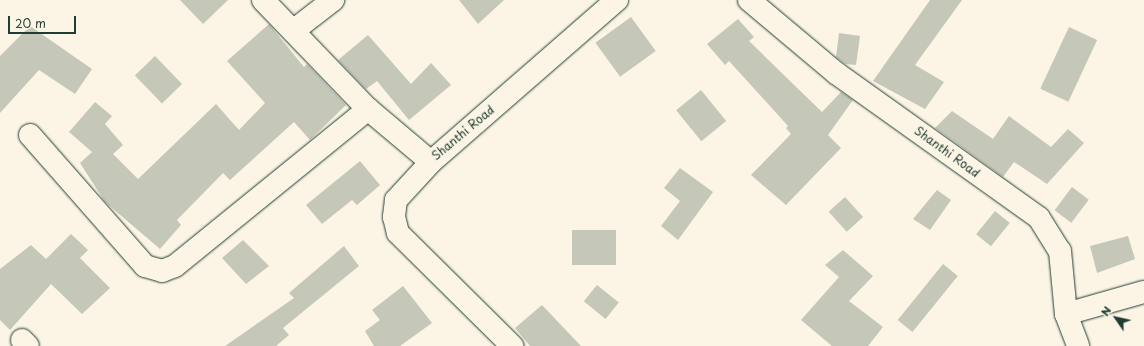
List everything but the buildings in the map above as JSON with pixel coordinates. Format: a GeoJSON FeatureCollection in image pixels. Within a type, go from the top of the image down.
{"type":"FeatureCollection","features":[{"type":"Feature","properties":{"kind":"street","name":"Shanthi Road"},"geometry":{"type":"LineString","coordinates":[[263,0],[368,108],[431,162],[618,0]]}},
{"type":"Feature","properties":{"kind":"street"},"geometry":{"type":"LineString","coordinates":[[293,31],[333,0]]}},
{"type":"Feature","properties":{"kind":"street","name":"Shanthi Road"},"geometry":{"type":"LineString","coordinates":[[749,0],[836,73],[1039,218],[1060,251],[1066,314],[1078,346]]}},
{"type":"Feature","properties":{"kind":"street"},"geometry":{"type":"LineString","coordinates":[[30,135],[145,266],[162,270],[175,266],[368,108]]}},
{"type":"Feature","properties":{"kind":"street"},"geometry":{"type":"LineString","coordinates":[[431,162],[396,200],[394,217],[398,233],[512,346]]}},
{"type":"Feature","properties":{"kind":"street"},"geometry":{"type":"LineString","coordinates":[[1066,314],[1144,292]]}}]}
